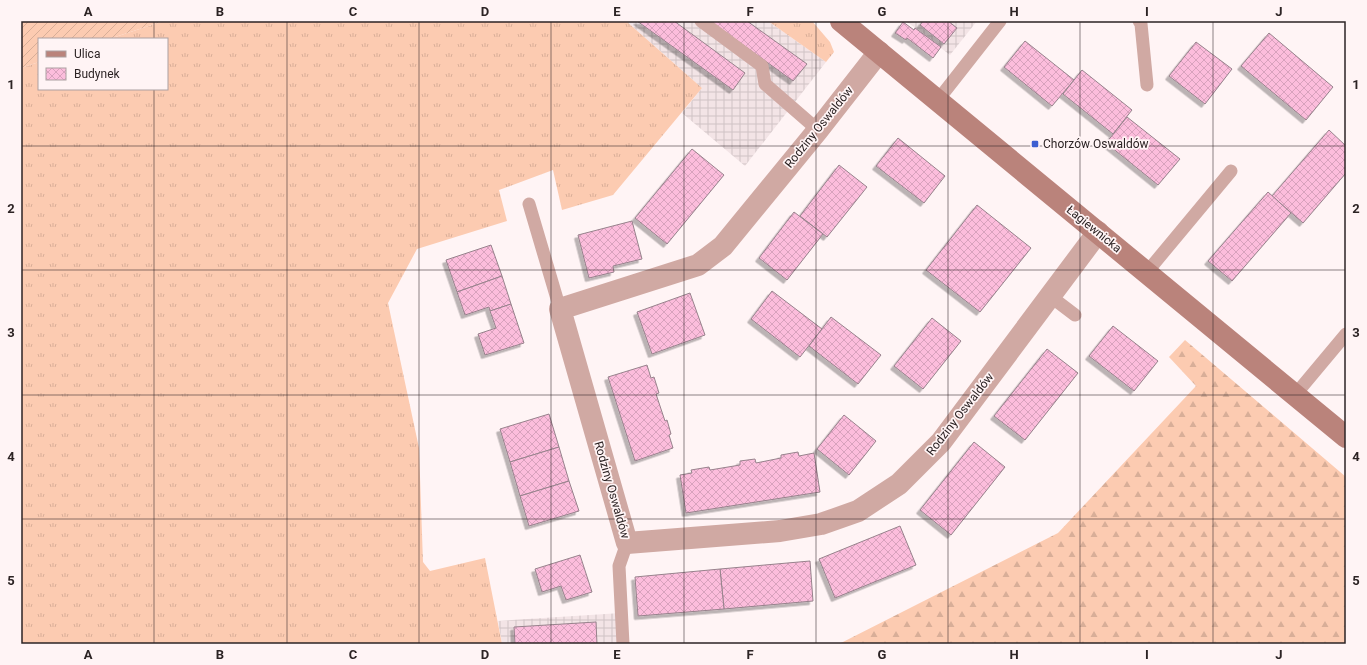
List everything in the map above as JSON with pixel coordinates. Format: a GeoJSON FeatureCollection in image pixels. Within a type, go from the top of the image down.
{"type":"FeatureCollection","features":[{"type":"Feature","properties":{"kind":"street","name":"Łagiewnicka"},"geometry":{"type":"LineString","coordinates":[[841,21],[1346,437]]}},
{"type":"Feature","properties":{"kind":"street","name":"Rodziny Oswaldów"},"geometry":{"type":"LineString","coordinates":[[879,52],[818,130],[723,246],[698,265],[560,309],[627,543],[780,531],[821,524],[858,511],[899,484],[940,442],[1098,232]]}},
{"type":"Feature","properties":{"kind":"lane"},"geometry":{"type":"LineString","coordinates":[[701,21],[762,66],[765,84],[818,130]]}},
{"type":"Feature","properties":{"kind":"lane"},"geometry":{"type":"LineString","coordinates":[[938,100],[1000,21]]}},
{"type":"Feature","properties":{"kind":"lane"},"geometry":{"type":"LineString","coordinates":[[1139,21],[1141,24],[1147,85]]}},
{"type":"Feature","properties":{"kind":"lane"},"geometry":{"type":"LineString","coordinates":[[1147,272],[1231,170]]}},
{"type":"Feature","properties":{"kind":"lane"},"geometry":{"type":"LineString","coordinates":[[529,204],[560,309]]}},
{"type":"Feature","properties":{"kind":"lane"},"geometry":{"type":"LineString","coordinates":[[1050,296],[1075,315]]}},
{"type":"Feature","properties":{"kind":"lane"},"geometry":{"type":"LineString","coordinates":[[1295,395],[1346,334]]}},
{"type":"Feature","properties":{"kind":"lane"},"geometry":{"type":"LineString","coordinates":[[623,644],[619,566],[627,543]]}},
{"type":"Feature","properties":{"kind":"shaded area"},"geometry":{"type":"Polygon","coordinates":[[[626,21],[768,21],[826,62],[745,166],[682,113],[702,88],[626,21]]]}},
{"type":"Feature","properties":{"kind":"shaded area"},"geometry":{"type":"Polygon","coordinates":[[[906,21],[977,21],[950,55],[906,21]]]}},
{"type":"Feature","properties":{"kind":"shaded area"},"geometry":{"type":"Polygon","coordinates":[[[621,613],[623,644],[502,644],[498,621],[621,613]]]}},
{"type":"Feature","properties":{"kind":"green space"},"geometry":{"type":"Polygon","coordinates":[[[21,21],[164,21],[112,38],[38,38],[38,62],[21,68],[21,21]]]}},
{"type":"Feature","properties":{"kind":"green space"},"geometry":{"type":"Polygon","coordinates":[[[164,21],[626,21],[702,88],[613,195],[562,210],[553,170],[499,190],[507,221],[417,249],[388,303],[419,448],[423,562],[430,571],[485,558],[502,644],[21,644],[21,68],[38,62],[38,90],[168,90],[168,38],[112,38],[164,21]]]}},
{"type":"Feature","properties":{"kind":"green space"},"geometry":{"type":"Polygon","coordinates":[[[768,21],[812,21],[830,42],[834,52],[826,62],[768,21]]]}},
{"type":"Feature","properties":{"kind":"green space"},"geometry":{"type":"Polygon","coordinates":[[[1185,340],[1346,477],[1346,644],[839,644],[1058,533],[1196,386],[1169,357],[1185,340]]]}},
{"type":"Feature","properties":{"kind":"building"},"geometry":{"type":"Polygon","coordinates":[[[637,21],[674,21],[745,73],[733,90],[637,21]]]}},
{"type":"Feature","properties":{"kind":"building"},"geometry":{"type":"Polygon","coordinates":[[[710,21],[747,21],[807,64],[793,81],[710,21]]]}},
{"type":"Feature","properties":{"kind":"building"},"geometry":{"type":"Polygon","coordinates":[[[923,21],[948,21],[957,28],[944,44],[920,25],[923,21]]]}},
{"type":"Feature","properties":{"kind":"building"},"geometry":{"type":"Polygon","coordinates":[[[903,22],[914,30],[915,28],[941,47],[933,58],[907,38],[906,40],[895,33],[903,22]]]}},
{"type":"Feature","properties":{"kind":"building"},"geometry":{"type":"Polygon","coordinates":[[[1269,33],[1333,87],[1306,120],[1241,66],[1269,33]]]}},
{"type":"Feature","properties":{"kind":"building"},"geometry":{"type":"Polygon","coordinates":[[[1025,41],[1074,80],[1052,106],[1004,67],[1025,41]]]}},
{"type":"Feature","properties":{"kind":"building"},"geometry":{"type":"Polygon","coordinates":[[[1196,42],[1232,69],[1205,104],[1169,76],[1196,42]]]}},
{"type":"Feature","properties":{"kind":"building"},"geometry":{"type":"Polygon","coordinates":[[[1082,70],[1132,110],[1113,134],[1063,94],[1082,70]]]}},
{"type":"Feature","properties":{"kind":"building"},"geometry":{"type":"Polygon","coordinates":[[[1127,117],[1180,159],[1158,185],[1106,143],[1127,117]]]}},
{"type":"Feature","properties":{"kind":"building"},"geometry":{"type":"Polygon","coordinates":[[[1329,130],[1346,146],[1346,173],[1303,223],[1272,196],[1329,130]]]}},
{"type":"Feature","properties":{"kind":"building"},"geometry":{"type":"Polygon","coordinates":[[[898,138],[945,176],[924,203],[876,166],[898,138]]]}},
{"type":"Feature","properties":{"kind":"building"},"geometry":{"type":"Polygon","coordinates":[[[692,149],[724,175],[667,244],[635,218],[692,149]]]}},
{"type":"Feature","properties":{"kind":"building"},"geometry":{"type":"Polygon","coordinates":[[[839,165],[867,187],[827,237],[800,216],[839,165]]]}},
{"type":"Feature","properties":{"kind":"building"},"geometry":{"type":"Polygon","coordinates":[[[1268,192],[1291,213],[1232,281],[1208,261],[1268,192]]]}},
{"type":"Feature","properties":{"kind":"building"},"geometry":{"type":"Polygon","coordinates":[[[977,205],[1031,248],[980,312],[926,270],[977,205]]]}},
{"type":"Feature","properties":{"kind":"building"},"geometry":{"type":"Polygon","coordinates":[[[794,212],[823,234],[787,280],[759,258],[794,212]]]}},
{"type":"Feature","properties":{"kind":"building"},"geometry":{"type":"Polygon","coordinates":[[[632,221],[642,259],[613,266],[614,272],[589,278],[578,235],[632,221]]]}},
{"type":"Feature","properties":{"kind":"building"},"geometry":{"type":"Polygon","coordinates":[[[491,245],[502,276],[457,292],[446,260],[491,245]]]}},
{"type":"Feature","properties":{"kind":"building"},"geometry":{"type":"Polygon","coordinates":[[[502,276],[511,304],[490,311],[489,307],[465,315],[457,292],[502,276]]]}},
{"type":"Feature","properties":{"kind":"building"},"geometry":{"type":"Polygon","coordinates":[[[772,291],[822,329],[800,357],[751,319],[772,291]]]}},
{"type":"Feature","properties":{"kind":"building"},"geometry":{"type":"Polygon","coordinates":[[[690,293],[705,335],[652,354],[637,312],[690,293]]]}},
{"type":"Feature","properties":{"kind":"building"},"geometry":{"type":"Polygon","coordinates":[[[511,304],[524,343],[485,355],[478,334],[496,328],[490,311],[511,304]]]}},
{"type":"Feature","properties":{"kind":"building"},"geometry":{"type":"Polygon","coordinates":[[[831,317],[881,355],[858,384],[809,346],[831,317]]]}},
{"type":"Feature","properties":{"kind":"building"},"geometry":{"type":"Polygon","coordinates":[[[932,318],[961,341],[923,389],[894,366],[932,318]]]}},
{"type":"Feature","properties":{"kind":"building"},"geometry":{"type":"Polygon","coordinates":[[[1113,326],[1158,361],[1134,391],[1089,356],[1113,326]]]}},
{"type":"Feature","properties":{"kind":"building"},"geometry":{"type":"Polygon","coordinates":[[[1047,349],[1078,373],[1025,440],[994,416],[1047,349]]]}},
{"type":"Feature","properties":{"kind":"building"},"geometry":{"type":"Polygon","coordinates":[[[647,365],[651,378],[654,377],[659,393],[656,394],[665,421],[667,420],[673,448],[635,461],[608,377],[647,365]]]}},
{"type":"Feature","properties":{"kind":"building"},"geometry":{"type":"Polygon","coordinates":[[[549,414],[559,447],[510,462],[500,429],[549,414]]]}},
{"type":"Feature","properties":{"kind":"building"},"geometry":{"type":"Polygon","coordinates":[[[844,415],[876,441],[849,475],[817,449],[844,415]]]}},
{"type":"Feature","properties":{"kind":"building"},"geometry":{"type":"Polygon","coordinates":[[[974,442],[1005,467],[951,535],[920,510],[974,442]]]}},
{"type":"Feature","properties":{"kind":"building"},"geometry":{"type":"Polygon","coordinates":[[[559,447],[569,481],[520,496],[510,462],[559,447]]]}},
{"type":"Feature","properties":{"kind":"building"},"geometry":{"type":"Polygon","coordinates":[[[798,452],[799,456],[814,453],[820,492],[686,513],[680,475],[692,473],[691,470],[709,467],[710,470],[740,465],[740,461],[755,459],[756,463],[781,458],[781,455],[798,452]]]}},
{"type":"Feature","properties":{"kind":"building"},"geometry":{"type":"Polygon","coordinates":[[[569,481],[579,511],[529,526],[520,496],[569,481]]]}},
{"type":"Feature","properties":{"kind":"building"},"geometry":{"type":"Polygon","coordinates":[[[900,526],[916,565],[835,598],[819,559],[900,526]]]}},
{"type":"Feature","properties":{"kind":"building"},"geometry":{"type":"Polygon","coordinates":[[[580,555],[592,592],[566,600],[561,586],[542,592],[535,569],[580,555]]]}},
{"type":"Feature","properties":{"kind":"building"},"geometry":{"type":"Polygon","coordinates":[[[810,561],[813,601],[724,609],[720,569],[810,561]]]}},
{"type":"Feature","properties":{"kind":"building"},"geometry":{"type":"Polygon","coordinates":[[[720,569],[724,609],[638,616],[635,577],[720,569]]]}},
{"type":"Feature","properties":{"kind":"building"},"geometry":{"type":"Polygon","coordinates":[[[596,622],[597,644],[515,644],[514,627],[596,622]]]}},
{"type":"Feature","properties":{"kind":"place","name":"Chorzów Oswaldów"},"geometry":{"type":"Point","coordinates":[1035,144]}}]}
